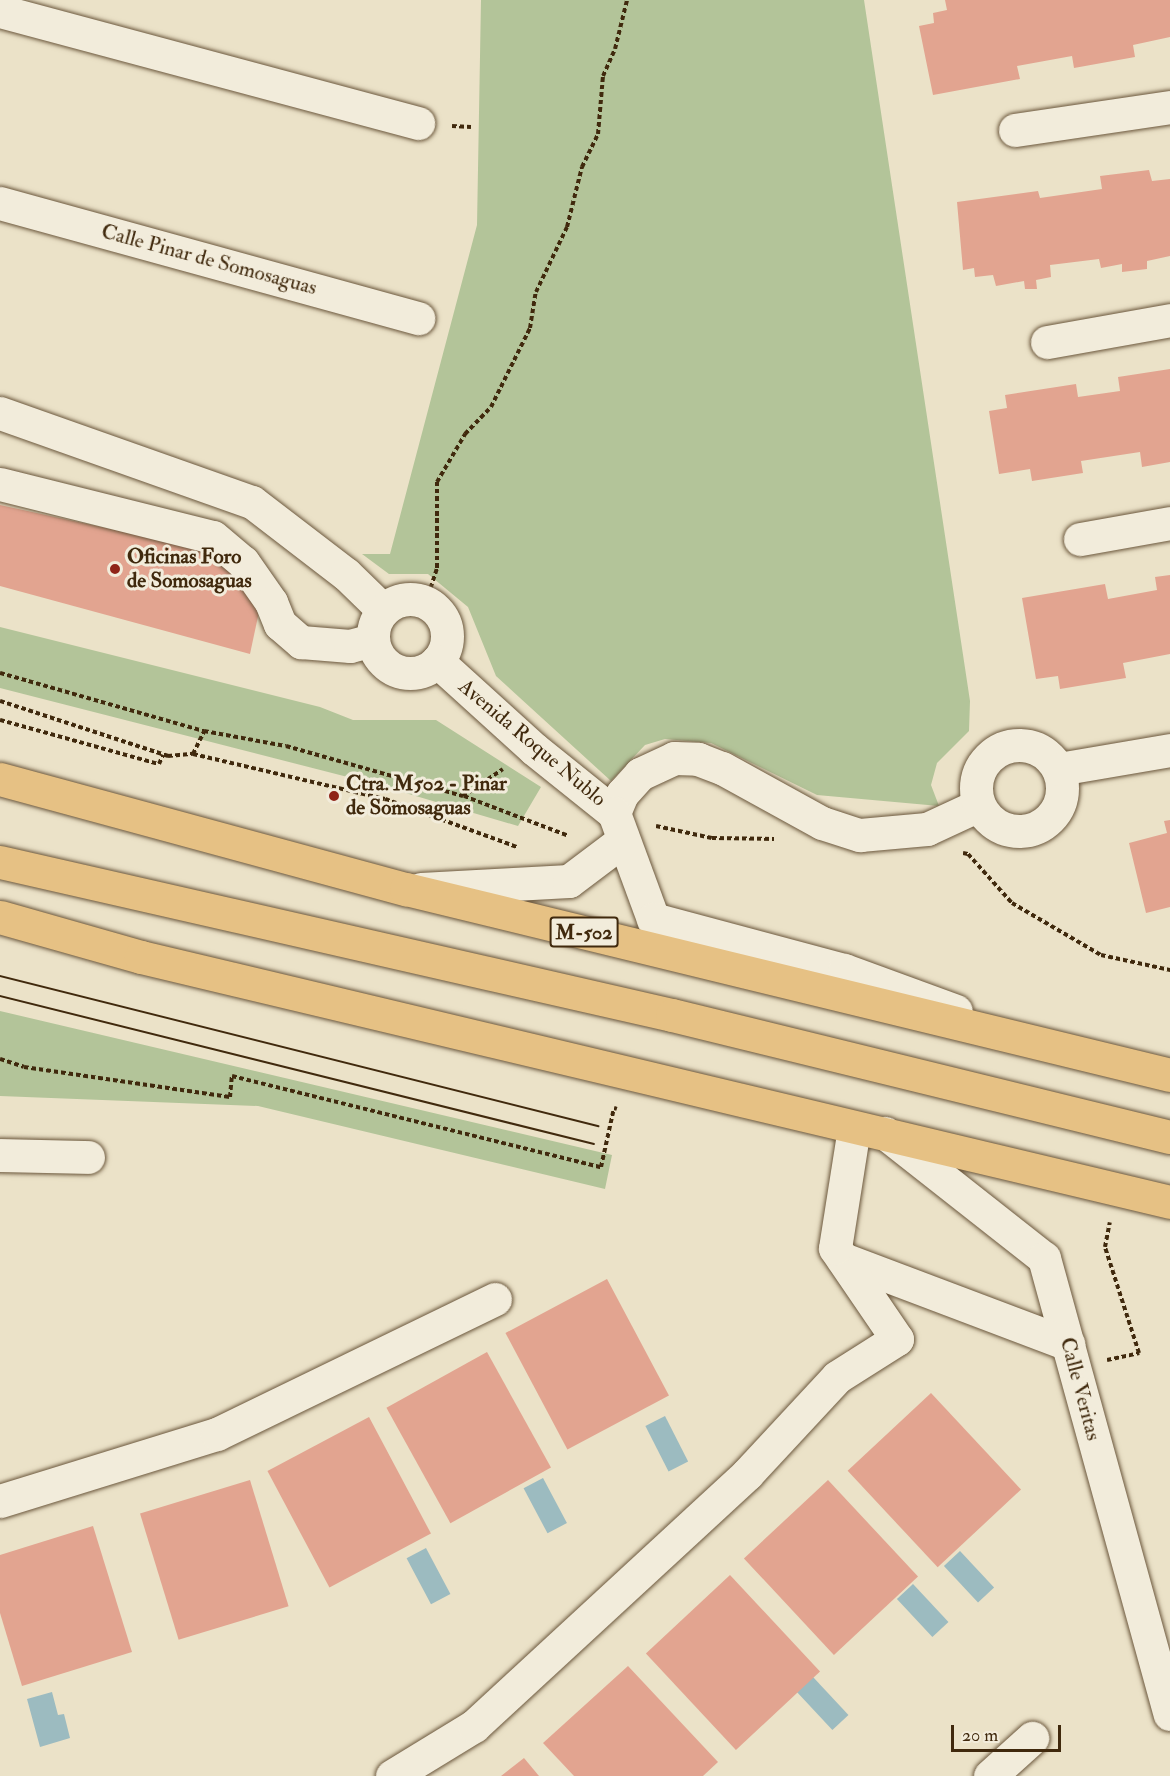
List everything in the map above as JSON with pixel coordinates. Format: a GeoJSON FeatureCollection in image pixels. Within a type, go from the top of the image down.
{"type":"FeatureCollection","features":[{"type":"Feature","properties":{"kind":"highway","name":"M-502"},"geometry":{"type":"LineString","coordinates":[[0,779],[406,889],[1034,1040],[1170,1075]]}},
{"type":"Feature","properties":{"kind":"highway"},"geometry":{"type":"LineString","coordinates":[[0,862],[672,1015],[1170,1137]]}},
{"type":"Feature","properties":{"kind":"highway"},"geometry":{"type":"LineString","coordinates":[[0,917],[141,957],[1170,1202]]}},
{"type":"Feature","properties":{"kind":"street"},"geometry":{"type":"LineString","coordinates":[[4,15],[418,123]]}},
{"type":"Feature","properties":{"kind":"street"},"geometry":{"type":"LineString","coordinates":[[1015,130],[1170,107]]}},
{"type":"Feature","properties":{"kind":"street","name":"Calle Pinar de Somosaguas"},"geometry":{"type":"LineString","coordinates":[[0,203],[418,318]]}},
{"type":"Feature","properties":{"kind":"street"},"geometry":{"type":"LineString","coordinates":[[1047,342],[1170,320]]}},
{"type":"Feature","properties":{"kind":"street"},"geometry":{"type":"LineString","coordinates":[[0,413],[252,502],[346,574],[383,610]]}},
{"type":"Feature","properties":{"kind":"street"},"geometry":{"type":"LineString","coordinates":[[0,484],[213,537],[243,561],[271,602],[280,624],[301,642],[350,646],[373,640]]}},
{"type":"Feature","properties":{"kind":"street"},"geometry":{"type":"LineString","coordinates":[[1080,539],[1170,523]]}},
{"type":"Feature","properties":{"kind":"street"},"geometry":{"type":"LineString","coordinates":[[400,600],[426,602],[442,616],[447,629],[445,649],[437,661],[423,670],[399,671],[384,663],[373,640],[373,629],[383,610],[400,600]]}},
{"type":"Feature","properties":{"kind":"street","name":"Avenida Roque Nublo"},"geometry":{"type":"LineString","coordinates":[[437,661],[534,749],[609,833],[635,778],[656,764],[674,758],[698,759],[722,768],[813,818],[860,834],[927,829],[979,805]]}},
{"type":"Feature","properties":{"kind":"street"},"geometry":{"type":"LineString","coordinates":[[1005,746],[1036,748],[1059,769],[1063,784],[1061,800],[1043,824],[1014,831],[988,818],[979,805],[977,776],[988,758],[1005,746]]}},
{"type":"Feature","properties":{"kind":"street"},"geometry":{"type":"LineString","coordinates":[[1059,769],[1170,750]]}},
{"type":"Feature","properties":{"kind":"street"},"geometry":{"type":"LineString","coordinates":[[406,889],[569,881],[609,833],[653,919],[844,970],[1034,1040]]}},
{"type":"Feature","properties":{"kind":"street"},"geometry":{"type":"LineString","coordinates":[[392,1776],[474,1726],[747,1474],[837,1377],[897,1339],[835,1248],[870,1130]]}},
{"type":"Feature","properties":{"kind":"street","name":"Calle Veritas"},"geometry":{"type":"LineString","coordinates":[[870,1130],[1044,1258],[1170,1714]]}},
{"type":"Feature","properties":{"kind":"street"},"geometry":{"type":"LineString","coordinates":[[0,1155],[88,1157]]}},
{"type":"Feature","properties":{"kind":"street"},"geometry":{"type":"LineString","coordinates":[[843,1259],[1071,1355]]}},
{"type":"Feature","properties":{"kind":"street"},"geometry":{"type":"LineString","coordinates":[[0,1501],[217,1434],[495,1299]]}},
{"type":"Feature","properties":{"kind":"street"},"geometry":{"type":"LineString","coordinates":[[990,1776],[1032,1738]]}},
{"type":"Feature","properties":{"kind":"path"},"geometry":{"type":"LineString","coordinates":[[426,602],[437,567],[436,482],[465,434],[491,407],[530,328],[536,292],[567,227],[582,167],[597,134],[603,76],[615,49],[627,0]]}},
{"type":"Feature","properties":{"kind":"path"},"geometry":{"type":"LineString","coordinates":[[0,673],[204,731],[286,746],[463,796],[609,833]]}},
{"type":"Feature","properties":{"kind":"path"},"geometry":{"type":"LineString","coordinates":[[0,700],[166,755],[194,754],[385,799],[521,848]]}},
{"type":"Feature","properties":{"kind":"path"},"geometry":{"type":"LineString","coordinates":[[0,720],[159,764],[166,755]]}},
{"type":"Feature","properties":{"kind":"path"},"geometry":{"type":"LineString","coordinates":[[194,754],[204,731]]}},
{"type":"Feature","properties":{"kind":"path"},"geometry":{"type":"LineString","coordinates":[[463,796],[534,749]]}},
{"type":"Feature","properties":{"kind":"path"},"geometry":{"type":"LineString","coordinates":[[1101,955],[1170,970]]}},
{"type":"Feature","properties":{"kind":"path"},"geometry":{"type":"LineString","coordinates":[[0,1059],[24,1067],[230,1097],[232,1076],[601,1167],[614,1108],[625,1111]]}},
{"type":"Feature","properties":{"kind":"path"},"geometry":{"type":"LineString","coordinates":[[1071,1355],[1139,1353],[1105,1247],[1111,1214]]}},
{"type":"Feature","properties":{"kind":"green space"},"geometry":{"type":"Polygon","coordinates":[[[481,0],[864,0],[970,701],[969,731],[937,763],[931,785],[939,806],[817,795],[711,743],[665,739],[645,745],[611,781],[496,676],[468,607],[428,574],[389,574],[362,554],[390,554],[477,225],[481,0]]]}},
{"type":"Feature","properties":{"kind":"green space"},"geometry":{"type":"Polygon","coordinates":[[[0,627],[320,707],[353,720],[436,720],[541,787],[518,826],[375,784],[0,688],[0,627]]]}},
{"type":"Feature","properties":{"kind":"green space"},"geometry":{"type":"Polygon","coordinates":[[[0,1011],[612,1155],[605,1189],[258,1106],[0,1096],[0,1011]]]}},
{"type":"Feature","properties":{"kind":"water"},"geometry":{"type":"Polygon","coordinates":[[[665,1416],[688,1461],[669,1471],[645,1426],[665,1416]]]}},
{"type":"Feature","properties":{"kind":"water"},"geometry":{"type":"Polygon","coordinates":[[[543,1478],[567,1523],[548,1533],[524,1488],[543,1478]]]}},
{"type":"Feature","properties":{"kind":"water"},"geometry":{"type":"Polygon","coordinates":[[[426,1548],[450,1594],[431,1604],[407,1558],[426,1548]]]}},
{"type":"Feature","properties":{"kind":"water"},"geometry":{"type":"Polygon","coordinates":[[[960,1551],[994,1588],[978,1603],[944,1566],[960,1551]]]}},
{"type":"Feature","properties":{"kind":"water"},"geometry":{"type":"Polygon","coordinates":[[[913,1584],[948,1622],[932,1637],[897,1599],[913,1584]]]}},
{"type":"Feature","properties":{"kind":"water"},"geometry":{"type":"Polygon","coordinates":[[[813,1677],[848,1715],[832,1730],[797,1692],[813,1677]]]}},
{"type":"Feature","properties":{"kind":"water"},"geometry":{"type":"Polygon","coordinates":[[[52,1692],[58,1715],[64,1714],[70,1738],[40,1747],[27,1699],[52,1692]]]}},
{"type":"Feature","properties":{"kind":"building"},"geometry":{"type":"Polygon","coordinates":[[[945,0],[1170,0],[1170,37],[1133,45],[1135,57],[1074,68],[1072,56],[1017,66],[1020,79],[933,95],[919,26],[934,23],[933,13],[947,10],[945,0]]]}},
{"type":"Feature","properties":{"kind":"building"},"geometry":{"type":"Polygon","coordinates":[[[1149,170],[1152,181],[1170,179],[1170,256],[1147,261],[1147,269],[1122,272],[1122,264],[1101,268],[1099,259],[1050,265],[1051,277],[1036,280],[1037,289],[1025,289],[1024,281],[996,286],[993,275],[975,277],[974,268],[963,270],[957,202],[1038,191],[1040,198],[1102,189],[1100,176],[1149,170]]]}},
{"type":"Feature","properties":{"kind":"building"},"geometry":{"type":"Polygon","coordinates":[[[1170,369],[1170,462],[1142,467],[1140,452],[1081,461],[1083,473],[1032,481],[1030,469],[999,474],[989,411],[1007,408],[1005,395],[1076,384],[1078,397],[1120,391],[1118,377],[1170,369]]]}},
{"type":"Feature","properties":{"kind":"building","name":"Oficinas Foro de Somosaguas"},"geometry":{"type":"Polygon","coordinates":[[[0,505],[216,552],[260,607],[250,654],[0,586],[0,505]]]}},
{"type":"Feature","properties":{"kind":"building"},"geometry":{"type":"Polygon","coordinates":[[[1170,575],[1170,654],[1123,663],[1126,678],[1060,689],[1058,676],[1036,679],[1022,598],[1105,584],[1108,599],[1157,590],[1155,577],[1170,575]]]}},
{"type":"Feature","properties":{"kind":"building"},"geometry":{"type":"Polygon","coordinates":[[[1170,820],[1170,907],[1146,913],[1129,843],[1167,833],[1164,821],[1170,820]]]}},
{"type":"Feature","properties":{"kind":"building"},"geometry":{"type":"Polygon","coordinates":[[[607,1279],[669,1396],[567,1450],[505,1333],[607,1279]]]}},
{"type":"Feature","properties":{"kind":"building"},"geometry":{"type":"Polygon","coordinates":[[[487,1352],[551,1467],[450,1523],[386,1408],[487,1352]]]}},
{"type":"Feature","properties":{"kind":"building"},"geometry":{"type":"Polygon","coordinates":[[[931,1393],[1021,1490],[938,1567],[848,1471],[931,1393]]]}},
{"type":"Feature","properties":{"kind":"building"},"geometry":{"type":"Polygon","coordinates":[[[369,1417],[431,1534],[329,1588],[267,1471],[369,1417]]]}},
{"type":"Feature","properties":{"kind":"building"},"geometry":{"type":"Polygon","coordinates":[[[250,1480],[289,1606],[179,1640],[140,1514],[250,1480]]]}},
{"type":"Feature","properties":{"kind":"building"},"geometry":{"type":"Polygon","coordinates":[[[828,1480],[918,1577],[834,1655],[744,1558],[828,1480]]]}},
{"type":"Feature","properties":{"kind":"building"},"geometry":{"type":"Polygon","coordinates":[[[93,1526],[132,1652],[22,1686],[0,1613],[0,1555],[93,1526]]]}},
{"type":"Feature","properties":{"kind":"building"},"geometry":{"type":"Polygon","coordinates":[[[730,1575],[820,1672],[736,1750],[646,1653],[730,1575]]]}},
{"type":"Feature","properties":{"kind":"building"},"geometry":{"type":"Polygon","coordinates":[[[628,1666],[718,1762],[703,1776],[574,1776],[543,1743],[628,1666]]]}},
{"type":"Feature","properties":{"kind":"building"},"geometry":{"type":"Polygon","coordinates":[[[524,1758],[539,1776],[501,1776],[524,1758]]]}},
{"type":"Feature","properties":{"kind":"tram line"},"geometry":{"type":"LineString","coordinates":[[0,976],[598,1126]]}},
{"type":"Feature","properties":{"kind":"tram line"},"geometry":{"type":"LineString","coordinates":[[0,996],[594,1144]]}},
{"type":"Feature","properties":{"kind":"place","name":"Oficinas Foro de Somosaguas"},"geometry":{"type":"Point","coordinates":[115,569]}},
{"type":"Feature","properties":{"kind":"place","name":"Ctra. M502 - Pinar de Somosaguas"},"geometry":{"type":"Point","coordinates":[334,796]}}]}
